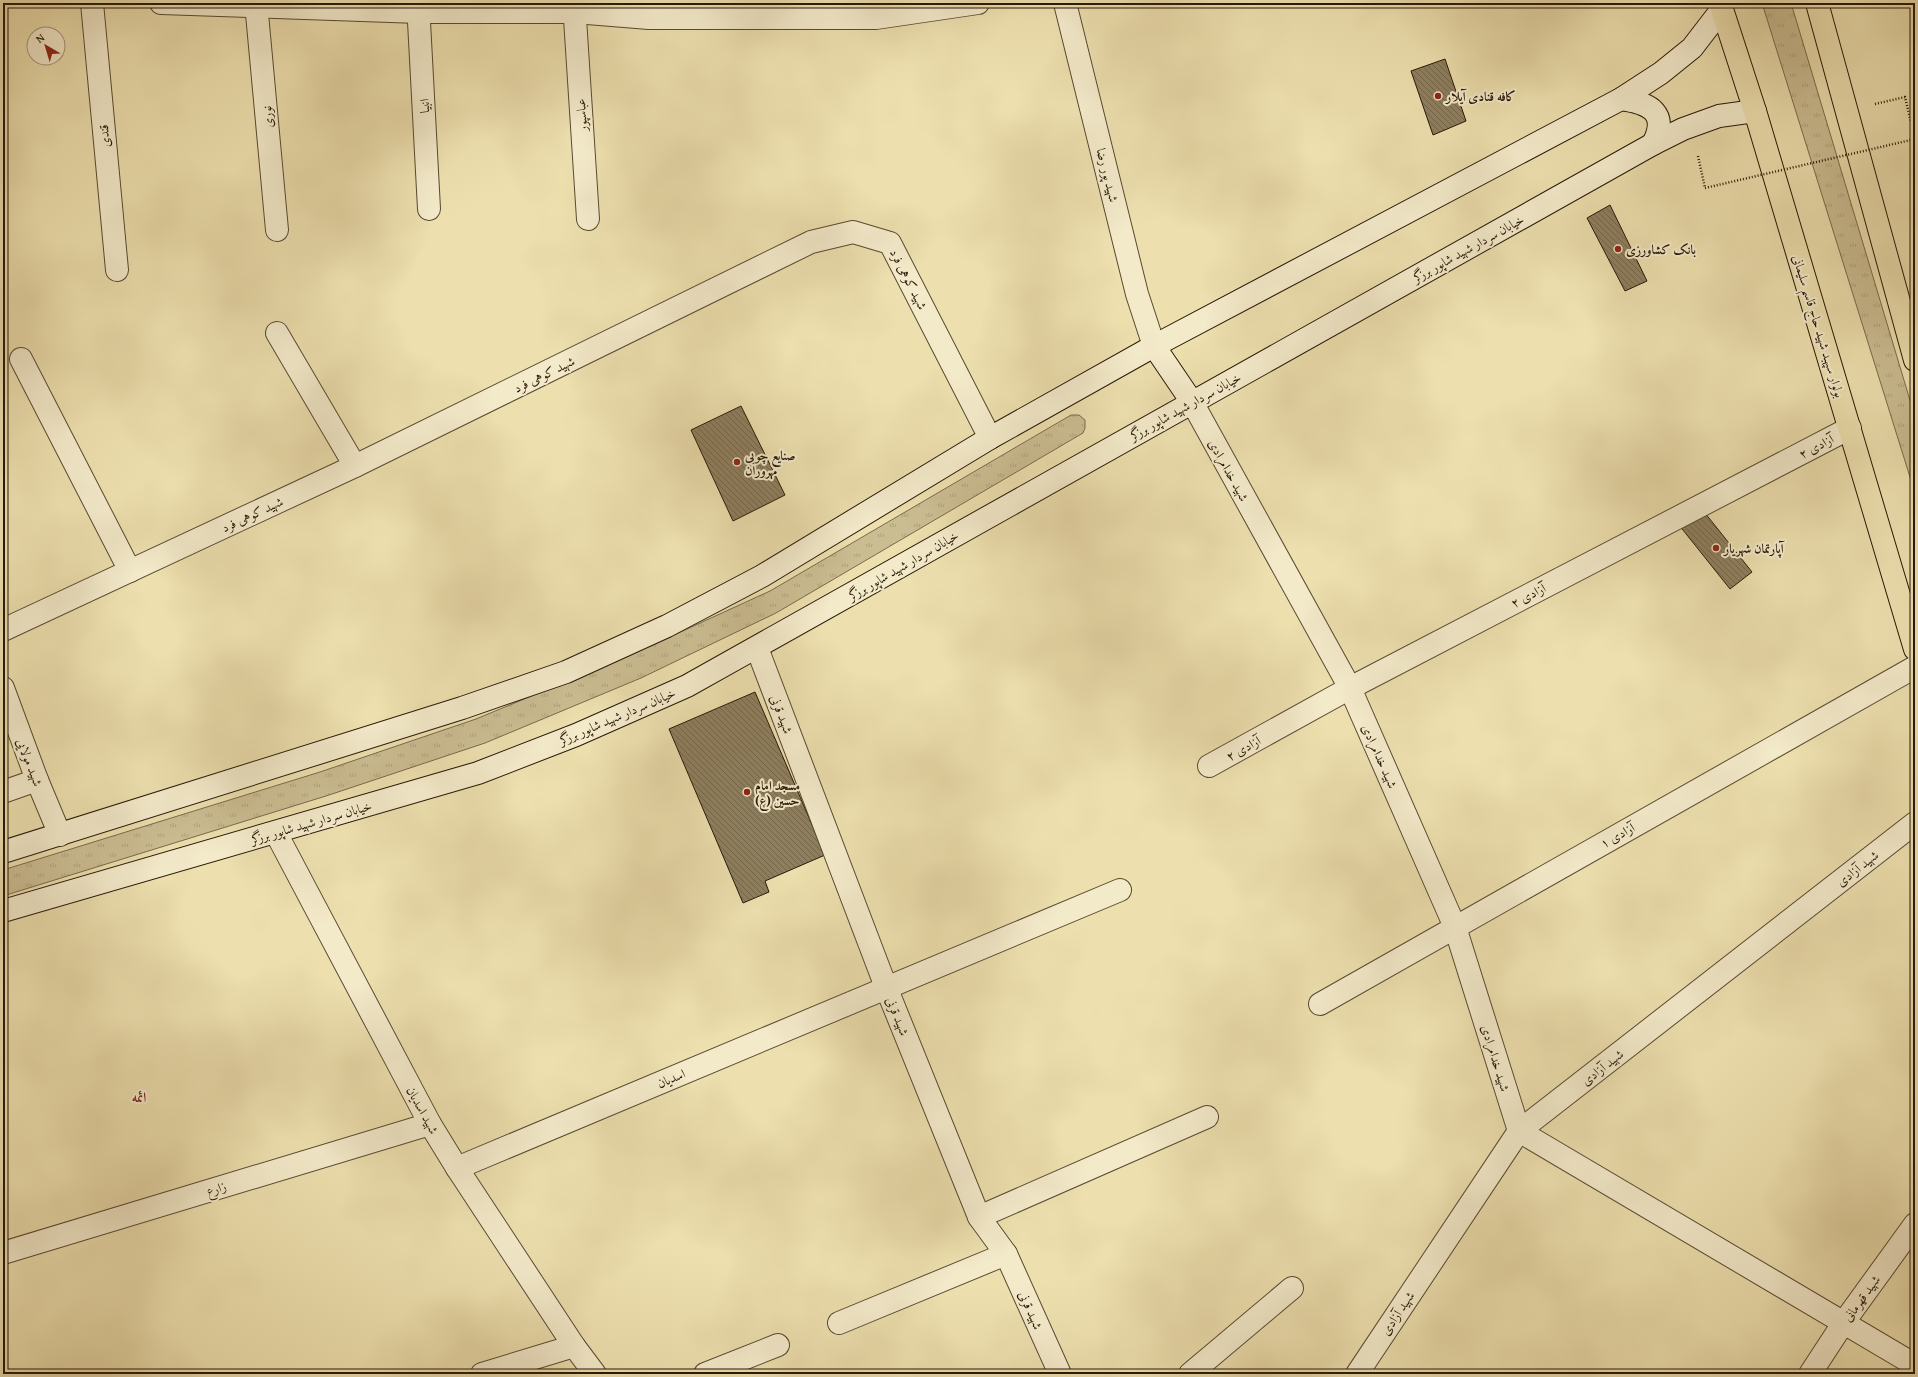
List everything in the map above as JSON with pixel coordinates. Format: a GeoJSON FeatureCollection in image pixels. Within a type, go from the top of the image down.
{"type":"FeatureCollection","features":[{"type":"Feature","properties":{"kind":"main road"},"geometry":{"type":"LineString","coordinates":[[1817,3],[1913,350]]}},
{"type":"Feature","properties":{"kind":"main road","name":"بولوار سپهبد شهید حاج قاسم سلیمانی"},"geometry":{"type":"LineString","coordinates":[[1721,6],[1755,112],[1915,649]]}},
{"type":"Feature","properties":{"kind":"street","name":"قندی"},"geometry":{"type":"LineString","coordinates":[[92,3],[117,270]]}},
{"type":"Feature","properties":{"kind":"street"},"geometry":{"type":"LineString","coordinates":[[161,3],[418,8],[574,7],[650,18],[721,10],[876,10],[978,3]]}},
{"type":"Feature","properties":{"kind":"street","name":"شهید پور رضا"},"geometry":{"type":"LineString","coordinates":[[1065,3],[1137,294],[1154,346],[1192,402]]}},
{"type":"Feature","properties":{"kind":"street","name":"نوری"},"geometry":{"type":"LineString","coordinates":[[256,4],[277,230]]}},
{"type":"Feature","properties":{"kind":"street"},"geometry":{"type":"LineString","coordinates":[[3,852],[454,711],[566,672],[667,626],[762,576],[990,438],[1154,346],[1621,99],[1661,73],[1692,48],[1721,6]]}},
{"type":"Feature","properties":{"kind":"street","name":"عباسپور"},"geometry":{"type":"LineString","coordinates":[[574,7],[588,219]]}},
{"type":"Feature","properties":{"kind":"street","name":"انبیا"},"geometry":{"type":"LineString","coordinates":[[418,8],[429,209]]}},
{"type":"Feature","properties":{"kind":"street"},"geometry":{"type":"LineString","coordinates":[[1621,99],[1638,101],[1651,107],[1659,118],[1660,132],[1654,144]]}},
{"type":"Feature","properties":{"kind":"street","name":"خیابان سردار شهید شاپور برزگر"},"geometry":{"type":"LineString","coordinates":[[3,911],[492,768],[576,735],[687,686],[1654,144],[1684,129],[1719,116],[1755,112]]}},
{"type":"Feature","properties":{"kind":"street","name":"شهید کوهی فرد"},"geometry":{"type":"LineString","coordinates":[[3,630],[355,466],[811,242],[853,232],[890,243],[990,438]]}},
{"type":"Feature","properties":{"kind":"street"},"geometry":{"type":"LineString","coordinates":[[277,333],[355,466]]}},
{"type":"Feature","properties":{"kind":"street"},"geometry":{"type":"LineString","coordinates":[[21,359],[130,571]]}},
{"type":"Feature","properties":{"kind":"street","name":"شهید خدامرادی"},"geometry":{"type":"LineString","coordinates":[[1192,402],[1350,688],[1455,927],[1519,1131]]}},
{"type":"Feature","properties":{"kind":"street","name":"آزادی ۲"},"geometry":{"type":"LineString","coordinates":[[1209,766],[1350,688],[1850,428]]}},
{"type":"Feature","properties":{"kind":"street","name":"شهید قرنی"},"geometry":{"type":"LineString","coordinates":[[757,648],[886,987],[979,1217],[1006,1254],[1060,1374]]}},
{"type":"Feature","properties":{"kind":"street","name":"آزادی ۱"},"geometry":{"type":"LineString","coordinates":[[1320,1004],[1915,667]]}},
{"type":"Feature","properties":{"kind":"street","name":"شهید مولایی"},"geometry":{"type":"LineString","coordinates":[[3,688],[37,780],[60,834]]}},
{"type":"Feature","properties":{"kind":"street"},"geometry":{"type":"LineString","coordinates":[[3,792],[37,780]]}},
{"type":"Feature","properties":{"kind":"street","name":"شهید آزادی"},"geometry":{"type":"LineString","coordinates":[[1356,1374],[1519,1131],[1915,823]]}},
{"type":"Feature","properties":{"kind":"street","name":"شهید اسدیان"},"geometry":{"type":"LineString","coordinates":[[276,832],[430,1124],[457,1168],[574,1346],[595,1374]]}},
{"type":"Feature","properties":{"kind":"street","name":"اسدیان"},"geometry":{"type":"LineString","coordinates":[[457,1168],[1120,890]]}},
{"type":"Feature","properties":{"kind":"street"},"geometry":{"type":"LineString","coordinates":[[979,1217],[1207,1117]]}},
{"type":"Feature","properties":{"kind":"street","name":"زارع"},"geometry":{"type":"LineString","coordinates":[[3,1253],[430,1124]]}},
{"type":"Feature","properties":{"kind":"street"},"geometry":{"type":"LineString","coordinates":[[1519,1131],[1915,1365]]}},
{"type":"Feature","properties":{"kind":"street","name":"شهید قهرمانی"},"geometry":{"type":"LineString","coordinates":[[1810,1374],[1844,1322],[1915,1224]]}},
{"type":"Feature","properties":{"kind":"street"},"geometry":{"type":"LineString","coordinates":[[839,1323],[1006,1254]]}},
{"type":"Feature","properties":{"kind":"street"},"geometry":{"type":"LineString","coordinates":[[1190,1374],[1292,1288]]}},
{"type":"Feature","properties":{"kind":"street"},"geometry":{"type":"LineString","coordinates":[[705,1374],[778,1345]]}},
{"type":"Feature","properties":{"kind":"street"},"geometry":{"type":"LineString","coordinates":[[482,1374],[574,1346]]}},
{"type":"Feature","properties":{"kind":"path"},"geometry":{"type":"LineString","coordinates":[[1696,150],[1705,188],[1915,139],[1905,97]]}},
{"type":"Feature","properties":{"kind":"green space"},"geometry":{"type":"Polygon","coordinates":[[[1762,3],[1791,3],[1915,417],[1915,493],[1762,3]]]}},
{"type":"Feature","properties":{"kind":"green space"},"geometry":{"type":"Polygon","coordinates":[[[1071,415],[1079,415],[1085,420],[1085,428],[1083,433],[776,613],[641,678],[485,743],[326,796],[3,896],[3,870],[320,772],[476,719],[628,656],[770,591],[1071,415]]]}},
{"type":"Feature","properties":{"kind":"building","name":"کافه قنادی آیلار"},"geometry":{"type":"Polygon","coordinates":[[[1445,59],[1466,121],[1433,135],[1411,71],[1445,59]]]}},
{"type":"Feature","properties":{"kind":"building","name":"بانک کشاورزی"},"geometry":{"type":"Polygon","coordinates":[[[1610,205],[1647,281],[1625,291],[1587,218],[1610,205]]]}},
{"type":"Feature","properties":{"kind":"building","name":"صنایع چوبی مهروران"},"geometry":{"type":"Polygon","coordinates":[[[741,406],[785,495],[733,521],[691,430],[741,406]]]}},
{"type":"Feature","properties":{"kind":"building","name":"آپارتمان شهریار"},"geometry":{"type":"Polygon","coordinates":[[[1705,513],[1752,572],[1730,589],[1679,525],[1705,513]]]}},
{"type":"Feature","properties":{"kind":"building","name":"مسجد امام حسین (ع)"},"geometry":{"type":"Polygon","coordinates":[[[755,692],[825,855],[765,881],[769,892],[743,903],[669,729],[755,692]]]}},
{"type":"Feature","properties":{"kind":"place","name":"کافه قنادی آیلار"},"geometry":{"type":"Point","coordinates":[1438,96]}},
{"type":"Feature","properties":{"kind":"place","name":"بانک کشاورزی"},"geometry":{"type":"Point","coordinates":[1618,249]}},
{"type":"Feature","properties":{"kind":"place","name":"صنایع چوبی مهروران"},"geometry":{"type":"Point","coordinates":[737,462]}},
{"type":"Feature","properties":{"kind":"place","name":"آپارتمان شهریار"},"geometry":{"type":"Point","coordinates":[1716,548]}},
{"type":"Feature","properties":{"kind":"place","name":"مسجد امام حسین (ع)"},"geometry":{"type":"Point","coordinates":[747,792]}},
{"type":"Feature","properties":{"kind":"district","name":"ائمه"},"geometry":{"type":"Point","coordinates":[139,1097]}}]}
